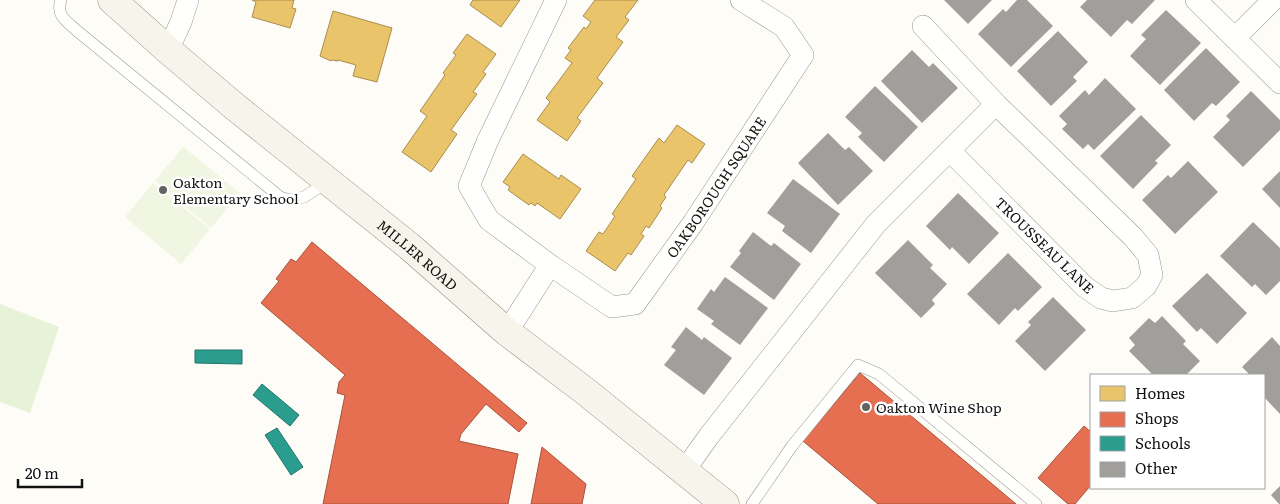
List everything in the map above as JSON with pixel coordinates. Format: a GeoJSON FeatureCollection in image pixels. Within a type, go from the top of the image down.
{"type":"FeatureCollection","features":[{"type":"Feature","properties":{"kind":"street","name":"MILLER ROAD"},"geometry":{"type":"LineString","coordinates":[[112,0],[234,106],[409,246],[507,332],[585,391],[725,504]]}},
{"type":"Feature","properties":{"kind":"street"},"geometry":{"type":"LineString","coordinates":[[168,50],[181,22],[188,0]]}},
{"type":"Feature","properties":{"kind":"street","name":"OAKBOROUGH SQUARE"},"geometry":{"type":"LineString","coordinates":[[556,0],[488,140],[468,186],[489,220],[550,265],[612,307],[636,304],[693,223],[803,55],[784,27],[741,0]]}},
{"type":"Feature","properties":{"kind":"street"},"geometry":{"type":"LineString","coordinates":[[1196,0],[1280,83]]}},
{"type":"Feature","properties":{"kind":"street"},"geometry":{"type":"LineString","coordinates":[[1235,38],[1274,0]]}},
{"type":"Feature","properties":{"kind":"street","name":"TROUSSEAU LANE"},"geometry":{"type":"LineString","coordinates":[[923,26],[996,104],[1133,237],[1148,255],[1152,275],[1146,286],[1132,298],[1113,301],[1101,298],[1086,286],[950,151]]}},
{"type":"Feature","properties":{"kind":"street"},"geometry":{"type":"LineString","coordinates":[[684,471],[709,436],[876,224],[996,104]]}},
{"type":"Feature","properties":{"kind":"street"},"geometry":{"type":"LineString","coordinates":[[507,332],[550,265]]}},
{"type":"Feature","properties":{"kind":"lane"},"geometry":{"type":"LineString","coordinates":[[61,0],[59,7],[62,17],[76,30],[280,197],[290,200],[304,197],[329,182]]}},
{"type":"Feature","properties":{"kind":"lane"},"geometry":{"type":"LineString","coordinates":[[752,504],[792,446],[858,366],[879,374],[1036,504]]}},
{"type":"Feature","properties":{"kind":"green space"},"geometry":{"type":"Polygon","coordinates":[[[183,147],[240,193],[211,228],[155,181],[183,147]]]}},
{"type":"Feature","properties":{"kind":"green space"},"geometry":{"type":"Polygon","coordinates":[[[153,183],[210,229],[181,264],[125,217],[153,183]]]}},
{"type":"Feature","properties":{"kind":"green space"},"geometry":{"type":"Polygon","coordinates":[[[0,304],[59,327],[30,413],[0,402],[0,304]]]}},
{"type":"Feature","properties":{"kind":"building: Homes"},"geometry":{"type":"Polygon","coordinates":[[[252,0],[294,0],[292,8],[296,9],[290,28],[252,17],[256,2],[252,0]]]}},
{"type":"Feature","properties":{"kind":"building: Homes"},"geometry":{"type":"Polygon","coordinates":[[[473,0],[520,0],[501,27],[470,5],[473,0]]]}},
{"type":"Feature","properties":{"kind":"building: Homes"},"geometry":{"type":"Polygon","coordinates":[[[595,0],[638,0],[625,17],[629,20],[616,37],[623,42],[597,78],[603,83],[577,118],[581,121],[567,141],[537,120],[550,102],[546,98],[572,63],[565,58],[571,50],[568,48],[584,27],[586,29],[591,22],[583,16],[595,0]]]}},
{"type":"Feature","properties":{"kind":"building: Homes"},"geometry":{"type":"Polygon","coordinates":[[[333,11],[392,28],[377,82],[353,76],[356,65],[338,60],[331,61],[320,56],[333,11]]]}},
{"type":"Feature","properties":{"kind":"building: Homes"},"geometry":{"type":"Polygon","coordinates":[[[467,34],[496,54],[483,72],[486,74],[473,92],[477,94],[451,130],[457,134],[431,172],[402,152],[427,116],[420,111],[445,75],[443,73],[456,55],[453,53],[467,34]]]}},
{"type":"Feature","properties":{"kind":"building: Homes"},"geometry":{"type":"Polygon","coordinates":[[[677,125],[705,144],[692,163],[688,160],[664,195],[666,197],[660,206],[662,208],[649,228],[646,226],[641,234],[644,236],[631,255],[628,253],[615,271],[586,251],[599,232],[603,234],[615,216],[612,214],[636,179],[632,176],[659,138],[664,143],[677,125]]]}},
{"type":"Feature","properties":{"kind":"building: Homes"},"geometry":{"type":"Polygon","coordinates":[[[523,154],[559,179],[561,175],[581,189],[560,219],[537,203],[535,206],[531,203],[529,205],[508,190],[510,187],[503,182],[523,154]]]}},
{"type":"Feature","properties":{"kind":"building: Shops"},"geometry":{"type":"Polygon","coordinates":[[[312,242],[527,423],[519,432],[486,404],[461,434],[459,441],[518,454],[508,504],[323,504],[345,395],[337,393],[339,382],[345,375],[261,303],[279,281],[276,279],[291,259],[296,262],[312,242]]]}},
{"type":"Feature","properties":{"kind":"building: Shops","name":"Oakton Wine Shop"},"geometry":{"type":"Polygon","coordinates":[[[860,373],[1016,504],[878,504],[803,441],[860,373]]]}},
{"type":"Feature","properties":{"kind":"building: Shops"},"geometry":{"type":"Polygon","coordinates":[[[1084,426],[1090,431],[1090,486],[1075,504],[1068,504],[1038,478],[1084,426]]]}},
{"type":"Feature","properties":{"kind":"building: Shops"},"geometry":{"type":"Polygon","coordinates":[[[542,447],[586,484],[582,504],[531,504],[542,447]]]}},
{"type":"Feature","properties":{"kind":"building: Schools"},"geometry":{"type":"Polygon","coordinates":[[[195,350],[242,350],[242,364],[195,363],[195,350]]]}},
{"type":"Feature","properties":{"kind":"building: Schools"},"geometry":{"type":"Polygon","coordinates":[[[262,384],[299,415],[290,426],[253,395],[262,384]]]}},
{"type":"Feature","properties":{"kind":"building: Schools"},"geometry":{"type":"Polygon","coordinates":[[[277,428],[303,467],[291,475],[265,435],[277,428]]]}},
{"type":"Feature","properties":{"kind":"building: Other"},"geometry":{"type":"Polygon","coordinates":[[[944,0],[992,0],[968,24],[944,0]]]}},
{"type":"Feature","properties":{"kind":"building: Other"},"geometry":{"type":"Polygon","coordinates":[[[1017,0],[1027,0],[1053,26],[1011,67],[978,34],[1003,9],[1006,12],[1017,0]]]}},
{"type":"Feature","properties":{"kind":"building: Other"},"geometry":{"type":"Polygon","coordinates":[[[1087,0],[1155,0],[1132,24],[1127,20],[1111,37],[1080,7],[1087,0]]]}},
{"type":"Feature","properties":{"kind":"building: Other"},"geometry":{"type":"Polygon","coordinates":[[[1166,10],[1201,43],[1160,85],[1130,56],[1146,39],[1141,35],[1166,10]]]}},
{"type":"Feature","properties":{"kind":"building: Other"},"geometry":{"type":"Polygon","coordinates":[[[1058,31],[1088,62],[1073,77],[1077,81],[1051,106],[1017,71],[1058,31]]]}},
{"type":"Feature","properties":{"kind":"building: Other"},"geometry":{"type":"Polygon","coordinates":[[[1206,48],[1240,82],[1216,106],[1212,103],[1194,121],[1164,90],[1206,48]]]}},
{"type":"Feature","properties":{"kind":"building: Other"},"geometry":{"type":"Polygon","coordinates":[[[912,50],[929,67],[933,63],[958,88],[922,123],[881,81],[912,50]]]}},
{"type":"Feature","properties":{"kind":"building: Other"},"geometry":{"type":"Polygon","coordinates":[[[1105,78],[1136,109],[1094,150],[1088,144],[1083,149],[1062,129],[1067,124],[1059,116],[1085,90],[1089,95],[1105,78]]]}},
{"type":"Feature","properties":{"kind":"building: Other"},"geometry":{"type":"Polygon","coordinates":[[[875,86],[918,127],[884,162],[858,137],[862,133],[845,117],[875,86]]]}},
{"type":"Feature","properties":{"kind":"building: Other"},"geometry":{"type":"Polygon","coordinates":[[[1251,91],[1280,120],[1280,130],[1243,167],[1213,137],[1230,120],[1226,116],[1251,91]]]}},
{"type":"Feature","properties":{"kind":"building: Other"},"geometry":{"type":"Polygon","coordinates":[[[1141,115],[1171,145],[1155,161],[1158,163],[1133,189],[1100,156],[1141,115]]]}},
{"type":"Feature","properties":{"kind":"building: Other"},"geometry":{"type":"Polygon","coordinates":[[[828,133],[845,150],[849,147],[873,171],[838,205],[798,163],[828,133]]]}},
{"type":"Feature","properties":{"kind":"building: Other"},"geometry":{"type":"Polygon","coordinates":[[[1188,161],[1218,192],[1175,234],[1142,200],[1168,175],[1171,178],[1188,161]]]}},
{"type":"Feature","properties":{"kind":"building: Other"},"geometry":{"type":"Polygon","coordinates":[[[1280,171],[1280,208],[1262,189],[1280,171]]]}},
{"type":"Feature","properties":{"kind":"building: Other"},"geometry":{"type":"Polygon","coordinates":[[[793,179],[840,214],[811,253],[782,231],[785,226],[767,213],[793,179]]]}},
{"type":"Feature","properties":{"kind":"building: Other"},"geometry":{"type":"Polygon","coordinates":[[[958,193],[999,233],[969,264],[952,247],[950,250],[926,226],[958,193]]]}},
{"type":"Feature","properties":{"kind":"building: Other"},"geometry":{"type":"Polygon","coordinates":[[[1253,222],[1280,248],[1280,281],[1266,295],[1255,284],[1252,287],[1220,256],[1253,222]]]}},
{"type":"Feature","properties":{"kind":"building: Other"},"geometry":{"type":"Polygon","coordinates":[[[753,232],[771,246],[774,243],[801,264],[774,300],[730,267],[741,253],[739,251],[753,232]]]}},
{"type":"Feature","properties":{"kind":"building: Other"},"geometry":{"type":"Polygon","coordinates":[[[908,240],[933,265],[930,268],[947,284],[932,300],[935,304],[921,318],[875,273],[908,240]]]}},
{"type":"Feature","properties":{"kind":"building: Other"},"geometry":{"type":"Polygon","coordinates":[[[1008,253],[1042,287],[1018,311],[1015,308],[999,325],[967,294],[1008,253]]]}},
{"type":"Feature","properties":{"kind":"building: Other"},"geometry":{"type":"Polygon","coordinates":[[[1207,273],[1247,313],[1217,344],[1201,328],[1197,332],[1172,306],[1207,273]]]}},
{"type":"Feature","properties":{"kind":"building: Other"},"geometry":{"type":"Polygon","coordinates":[[[725,277],[768,308],[740,345],[711,324],[714,321],[697,309],[711,289],[714,292],[725,277]]]}},
{"type":"Feature","properties":{"kind":"building: Other"},"geometry":{"type":"Polygon","coordinates":[[[1053,297],[1086,330],[1045,371],[1015,341],[1031,325],[1028,322],[1053,297]]]}},
{"type":"Feature","properties":{"kind":"building: Other"},"geometry":{"type":"Polygon","coordinates":[[[1162,316],[1186,341],[1183,344],[1200,361],[1187,374],[1152,374],[1129,351],[1135,345],[1129,338],[1149,318],[1155,323],[1162,316]]]}},
{"type":"Feature","properties":{"kind":"building: Other"},"geometry":{"type":"Polygon","coordinates":[[[686,327],[702,340],[704,337],[732,358],[704,395],[664,365],[676,350],[671,347],[686,327]]]}},
{"type":"Feature","properties":{"kind":"building: Other"},"geometry":{"type":"Polygon","coordinates":[[[1272,337],[1280,346],[1280,414],[1265,398],[1265,374],[1249,374],[1242,367],[1272,337]]]}},
{"type":"Feature","properties":{"kind":"building: Other"},"geometry":{"type":"Polygon","coordinates":[[[1280,486],[1280,504],[1279,504],[1271,495],[1280,486]]]}},
{"type":"Feature","properties":{"kind":"place","name":"Oakton Elementary School"},"geometry":{"type":"Point","coordinates":[163,190]}},
{"type":"Feature","properties":{"kind":"place","name":"Oakton Wine Shop"},"geometry":{"type":"Point","coordinates":[866,407]}}]}
